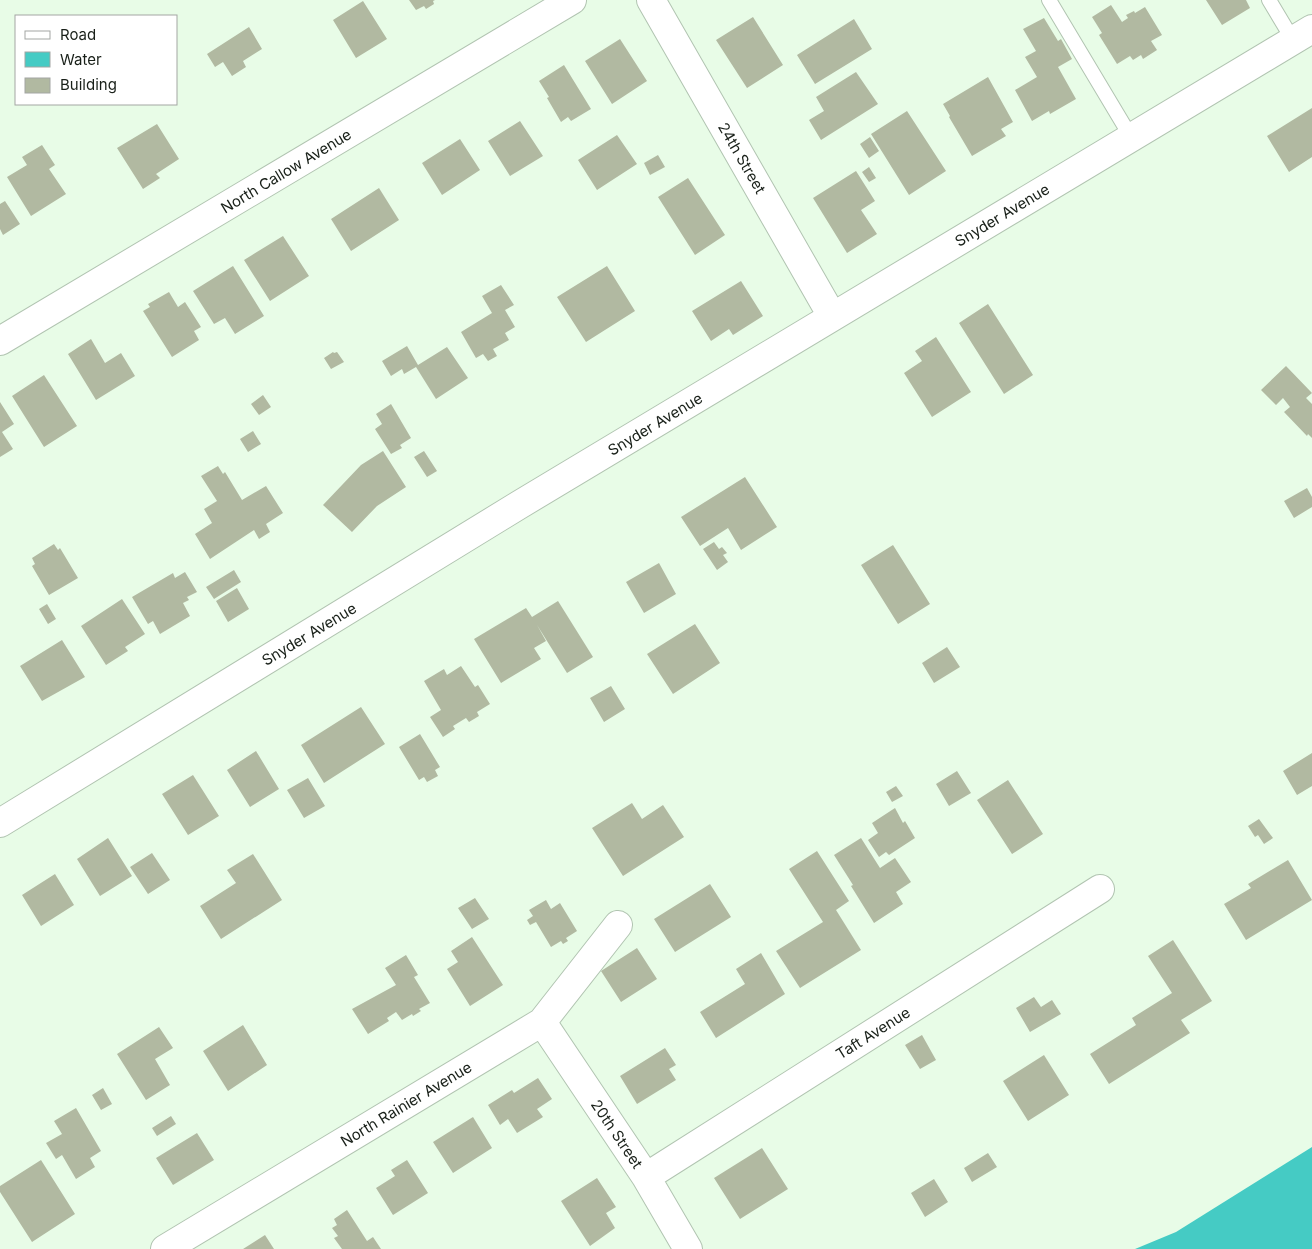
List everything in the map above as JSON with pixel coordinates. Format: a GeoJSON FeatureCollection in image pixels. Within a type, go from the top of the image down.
{"type":"FeatureCollection","features":[{"type":"Feature","properties":{"kind":"street","name":"North Callow Avenue"},"geometry":{"type":"LineString","coordinates":[[0,341],[572,0]]}},
{"type":"Feature","properties":{"kind":"street","name":"24th Street"},"geometry":{"type":"LineString","coordinates":[[651,0],[832,316]]}},
{"type":"Feature","properties":{"kind":"street","name":"Snyder Avenue"},"geometry":{"type":"LineString","coordinates":[[0,823],[519,505],[1303,35]]}},
{"type":"Feature","properties":{"kind":"street","name":"Taft Avenue"},"geometry":{"type":"LineString","coordinates":[[646,1177],[1100,889]]}},
{"type":"Feature","properties":{"kind":"street","name":"North Rainier Avenue"},"geometry":{"type":"LineString","coordinates":[[165,1249],[542,1022],[618,925]]}},
{"type":"Feature","properties":{"kind":"street","name":"20th Street"},"geometry":{"type":"LineString","coordinates":[[542,1022],[646,1177],[688,1249]]}},
{"type":"Feature","properties":{"kind":"lane"},"geometry":{"type":"LineString","coordinates":[[1048,0],[1131,138]]}},
{"type":"Feature","properties":{"kind":"lane"},"geometry":{"type":"LineString","coordinates":[[1269,0],[1303,35]]}},
{"type":"Feature","properties":{"kind":"water"},"geometry":{"type":"Polygon","coordinates":[[[1312,1147],[1312,1249],[1135,1249],[1176,1232],[1312,1147]]]}},
{"type":"Feature","properties":{"kind":"building"},"geometry":{"type":"Polygon","coordinates":[[[409,0],[435,0],[433,1],[434,4],[426,9],[424,6],[416,10],[409,0]]]}},
{"type":"Feature","properties":{"kind":"building"},"geometry":{"type":"Polygon","coordinates":[[[1206,0],[1246,0],[1250,8],[1222,25],[1206,0]]]}},
{"type":"Feature","properties":{"kind":"building"},"geometry":{"type":"Polygon","coordinates":[[[363,1],[387,39],[356,58],[333,20],[363,1]]]}},
{"type":"Feature","properties":{"kind":"building"},"geometry":{"type":"Polygon","coordinates":[[[1111,5],[1122,22],[1128,18],[1126,15],[1134,11],[1135,13],[1145,7],[1162,35],[1151,41],[1157,50],[1143,59],[1141,55],[1133,60],[1130,56],[1117,64],[1099,35],[1102,33],[1092,17],[1111,5]]]}},
{"type":"Feature","properties":{"kind":"building"},"geometry":{"type":"Polygon","coordinates":[[[753,17],[783,65],[747,88],[716,40],[753,17]]]}},
{"type":"Feature","properties":{"kind":"building"},"geometry":{"type":"Polygon","coordinates":[[[1044,18],[1058,41],[1061,39],[1072,59],[1058,67],[1076,99],[1050,114],[1049,111],[1032,121],[1015,90],[1037,77],[1025,57],[1036,51],[1023,29],[1044,18]]]}},
{"type":"Feature","properties":{"kind":"building"},"geometry":{"type":"Polygon","coordinates":[[[854,19],[872,49],[815,84],[797,55],[854,19]]]}},
{"type":"Feature","properties":{"kind":"building"},"geometry":{"type":"Polygon","coordinates":[[[249,27],[262,49],[243,61],[246,67],[232,76],[223,62],[215,67],[207,54],[249,27]]]}},
{"type":"Feature","properties":{"kind":"building"},"geometry":{"type":"Polygon","coordinates":[[[620,39],[647,81],[612,104],[585,61],[620,39]]]}},
{"type":"Feature","properties":{"kind":"building"},"geometry":{"type":"Polygon","coordinates":[[[564,65],[591,109],[571,121],[568,117],[561,122],[539,81],[564,65]]]}},
{"type":"Feature","properties":{"kind":"building"},"geometry":{"type":"Polygon","coordinates":[[[856,72],[878,104],[821,140],[809,120],[824,111],[816,97],[856,72]]]}},
{"type":"Feature","properties":{"kind":"building"},"geometry":{"type":"Polygon","coordinates":[[[988,77],[1013,122],[1001,129],[1006,136],[972,156],[943,104],[988,77]]]}},
{"type":"Feature","properties":{"kind":"building"},"geometry":{"type":"Polygon","coordinates":[[[1312,108],[1312,157],[1289,172],[1267,136],[1312,108]]]}},
{"type":"Feature","properties":{"kind":"building"},"geometry":{"type":"Polygon","coordinates":[[[907,111],[946,171],[909,195],[871,134],[907,111]]]}},
{"type":"Feature","properties":{"kind":"building"},"geometry":{"type":"Polygon","coordinates":[[[520,121],[543,156],[510,176],[488,141],[520,121]]]}},
{"type":"Feature","properties":{"kind":"building"},"geometry":{"type":"Polygon","coordinates":[[[157,124],[179,159],[156,174],[160,178],[143,189],[117,148],[157,124]]]}},
{"type":"Feature","properties":{"kind":"building"},"geometry":{"type":"Polygon","coordinates":[[[617,135],[637,164],[597,190],[578,160],[617,135]]]}},
{"type":"Feature","properties":{"kind":"building"},"geometry":{"type":"Polygon","coordinates":[[[870,137],[879,151],[869,158],[860,144],[870,137]]]}},
{"type":"Feature","properties":{"kind":"building"},"geometry":{"type":"Polygon","coordinates":[[[460,139],[480,170],[442,195],[422,163],[460,139]]]}},
{"type":"Feature","properties":{"kind":"building"},"geometry":{"type":"Polygon","coordinates":[[[42,145],[55,165],[49,169],[66,194],[31,216],[7,177],[27,165],[22,157],[42,145]]]}},
{"type":"Feature","properties":{"kind":"building"},"geometry":{"type":"Polygon","coordinates":[[[658,155],[665,167],[650,175],[644,163],[658,155]]]}},
{"type":"Feature","properties":{"kind":"building"},"geometry":{"type":"Polygon","coordinates":[[[869,167],[876,178],[869,182],[862,172],[869,167]]]}},
{"type":"Feature","properties":{"kind":"building"},"geometry":{"type":"Polygon","coordinates":[[[856,171],[875,201],[861,210],[877,234],[847,253],[813,198],[856,171]]]}},
{"type":"Feature","properties":{"kind":"building"},"geometry":{"type":"Polygon","coordinates":[[[688,178],[725,235],[695,255],[658,197],[688,178]]]}},
{"type":"Feature","properties":{"kind":"building"},"geometry":{"type":"Polygon","coordinates":[[[379,188],[399,220],[351,251],[331,219],[379,188]]]}},
{"type":"Feature","properties":{"kind":"building"},"geometry":{"type":"Polygon","coordinates":[[[5,201],[20,224],[3,235],[0,229],[0,204],[5,201]]]}},
{"type":"Feature","properties":{"kind":"building"},"geometry":{"type":"Polygon","coordinates":[[[283,236],[309,276],[270,301],[244,260],[283,236]]]}},
{"type":"Feature","properties":{"kind":"building"},"geometry":{"type":"Polygon","coordinates":[[[233,266],[264,316],[235,334],[225,318],[214,324],[193,291],[233,266]]]}},
{"type":"Feature","properties":{"kind":"building"},"geometry":{"type":"Polygon","coordinates":[[[607,266],[635,311],[586,342],[557,297],[607,266]]]}},
{"type":"Feature","properties":{"kind":"building"},"geometry":{"type":"Polygon","coordinates":[[[741,281],[763,316],[733,335],[729,329],[711,341],[692,311],[741,281]]]}},
{"type":"Feature","properties":{"kind":"building"},"geometry":{"type":"Polygon","coordinates":[[[501,285],[514,305],[505,310],[515,327],[505,333],[509,340],[493,349],[497,356],[488,361],[483,354],[476,358],[461,332],[492,313],[482,296],[501,285]]]}},
{"type":"Feature","properties":{"kind":"building"},"geometry":{"type":"Polygon","coordinates":[[[169,292],[178,307],[185,302],[201,327],[194,331],[199,340],[172,357],[143,311],[150,307],[148,304],[169,292]]]}},
{"type":"Feature","properties":{"kind":"building"},"geometry":{"type":"Polygon","coordinates":[[[988,304],[1033,375],[1004,394],[959,323],[988,304]]]}},
{"type":"Feature","properties":{"kind":"building"},"geometry":{"type":"Polygon","coordinates":[[[936,337],[971,392],[932,417],[904,373],[922,361],[915,351],[936,337]]]}},
{"type":"Feature","properties":{"kind":"building"},"geometry":{"type":"Polygon","coordinates":[[[91,339],[105,363],[121,353],[135,376],[96,400],[68,354],[91,339]]]}},
{"type":"Feature","properties":{"kind":"building"},"geometry":{"type":"Polygon","coordinates":[[[407,346],[418,365],[447,347],[468,378],[436,399],[416,367],[404,374],[402,369],[391,376],[382,361],[407,346]]]}},
{"type":"Feature","properties":{"kind":"building"},"geometry":{"type":"Polygon","coordinates":[[[333,352],[337,352],[344,362],[331,369],[324,358],[333,352]]]}},
{"type":"Feature","properties":{"kind":"building"},"geometry":{"type":"Polygon","coordinates":[[[1286,366],[1312,393],[1306,398],[1312,404],[1312,438],[1308,434],[1307,436],[1284,412],[1290,407],[1283,398],[1276,405],[1261,390],[1286,366]]]}},
{"type":"Feature","properties":{"kind":"building"},"geometry":{"type":"Polygon","coordinates":[[[44,375],[77,426],[44,447],[12,396],[44,375]]]}},
{"type":"Feature","properties":{"kind":"building"},"geometry":{"type":"Polygon","coordinates":[[[263,395],[271,407],[259,415],[251,404],[263,395]]]}},
{"type":"Feature","properties":{"kind":"building"},"geometry":{"type":"Polygon","coordinates":[[[0,402],[14,424],[2,432],[13,449],[0,457],[0,402]]]}},
{"type":"Feature","properties":{"kind":"building"},"geometry":{"type":"Polygon","coordinates":[[[391,404],[411,438],[400,445],[402,448],[391,454],[375,429],[382,424],[376,414],[391,404]]]}},
{"type":"Feature","properties":{"kind":"building"},"geometry":{"type":"Polygon","coordinates":[[[253,431],[261,444],[248,452],[240,439],[253,431]]]}},
{"type":"Feature","properties":{"kind":"building"},"geometry":{"type":"Polygon","coordinates":[[[383,451],[406,487],[377,506],[352,532],[323,505],[361,465],[383,451]]]}},
{"type":"Feature","properties":{"kind":"building"},"geometry":{"type":"Polygon","coordinates":[[[424,451],[437,471],[427,477],[414,457],[424,451]]]}},
{"type":"Feature","properties":{"kind":"building"},"geometry":{"type":"Polygon","coordinates":[[[218,466],[223,474],[225,472],[242,500],[266,486],[283,513],[266,524],[270,532],[259,539],[254,530],[210,559],[195,534],[212,523],[204,509],[217,501],[201,476],[218,466]]]}},
{"type":"Feature","properties":{"kind":"building"},"geometry":{"type":"Polygon","coordinates":[[[745,477],[777,527],[741,550],[728,528],[700,546],[681,517],[745,477]]]}},
{"type":"Feature","properties":{"kind":"building"},"geometry":{"type":"Polygon","coordinates":[[[1307,488],[1312,497],[1312,507],[1294,518],[1284,501],[1307,488]]]}},
{"type":"Feature","properties":{"kind":"building"},"geometry":{"type":"Polygon","coordinates":[[[714,542],[719,549],[722,547],[727,553],[723,555],[728,562],[717,570],[703,549],[714,542]]]}},
{"type":"Feature","properties":{"kind":"building"},"geometry":{"type":"Polygon","coordinates":[[[54,544],[58,550],[60,548],[78,578],[49,595],[32,566],[35,564],[32,558],[54,544]]]}},
{"type":"Feature","properties":{"kind":"building"},"geometry":{"type":"Polygon","coordinates":[[[893,545],[930,604],[898,624],[861,565],[893,545]]]}},
{"type":"Feature","properties":{"kind":"building"},"geometry":{"type":"Polygon","coordinates":[[[659,563],[676,594],[644,613],[626,582],[659,563]]]}},
{"type":"Feature","properties":{"kind":"building"},"geometry":{"type":"Polygon","coordinates":[[[234,570],[241,582],[214,599],[206,587],[234,570]]]}},
{"type":"Feature","properties":{"kind":"building"},"geometry":{"type":"Polygon","coordinates":[[[185,572],[197,592],[187,597],[189,600],[183,603],[190,616],[160,634],[153,621],[148,624],[132,597],[173,573],[175,578],[185,572]]]}},
{"type":"Feature","properties":{"kind":"building"},"geometry":{"type":"Polygon","coordinates":[[[237,588],[249,609],[228,622],[216,601],[237,588]]]}},
{"type":"Feature","properties":{"kind":"building"},"geometry":{"type":"Polygon","coordinates":[[[122,599],[145,634],[125,647],[128,651],[106,665],[81,626],[122,599]]]}},
{"type":"Feature","properties":{"kind":"building"},"geometry":{"type":"Polygon","coordinates":[[[558,601],[593,657],[567,673],[537,625],[546,641],[534,648],[541,659],[501,683],[474,639],[526,608],[532,617],[558,601]]]}},
{"type":"Feature","properties":{"kind":"building"},"geometry":{"type":"Polygon","coordinates":[[[47,604],[56,619],[48,624],[39,609],[47,604]]]}},
{"type":"Feature","properties":{"kind":"building"},"geometry":{"type":"Polygon","coordinates":[[[695,624],[720,663],[673,694],[647,654],[695,624]]]}},
{"type":"Feature","properties":{"kind":"building"},"geometry":{"type":"Polygon","coordinates":[[[62,640],[85,677],[42,701],[20,666],[62,640]]]}},
{"type":"Feature","properties":{"kind":"building"},"geometry":{"type":"Polygon","coordinates":[[[947,647],[960,667],[934,683],[922,663],[947,647]]]}},
{"type":"Feature","properties":{"kind":"building"},"geometry":{"type":"Polygon","coordinates":[[[461,666],[475,687],[478,685],[490,704],[477,712],[479,716],[469,722],[466,718],[453,726],[455,729],[443,737],[430,717],[441,710],[424,681],[444,669],[447,675],[461,666]]]}},
{"type":"Feature","properties":{"kind":"building"},"geometry":{"type":"Polygon","coordinates":[[[611,686],[625,709],[604,722],[590,698],[611,686]]]}},
{"type":"Feature","properties":{"kind":"building"},"geometry":{"type":"Polygon","coordinates":[[[361,707],[385,744],[324,783],[301,745],[361,707]]]}},
{"type":"Feature","properties":{"kind":"building"},"geometry":{"type":"Polygon","coordinates":[[[420,734],[440,767],[435,770],[438,776],[427,782],[424,777],[419,780],[399,747],[420,734]]]}},
{"type":"Feature","properties":{"kind":"building"},"geometry":{"type":"Polygon","coordinates":[[[256,751],[279,789],[250,807],[227,770],[256,751]]]}},
{"type":"Feature","properties":{"kind":"building"},"geometry":{"type":"Polygon","coordinates":[[[1312,753],[1312,786],[1297,795],[1283,771],[1312,753]]]}},
{"type":"Feature","properties":{"kind":"building"},"geometry":{"type":"Polygon","coordinates":[[[957,771],[971,793],[949,806],[936,784],[957,771]]]}},
{"type":"Feature","properties":{"kind":"building"},"geometry":{"type":"Polygon","coordinates":[[[193,775],[219,816],[188,835],[162,794],[193,775]]]}},
{"type":"Feature","properties":{"kind":"building"},"geometry":{"type":"Polygon","coordinates":[[[308,778],[325,806],[304,818],[287,790],[308,778]]]}},
{"type":"Feature","properties":{"kind":"building"},"geometry":{"type":"Polygon","coordinates":[[[1008,780],[1043,834],[1012,854],[977,800],[1008,780]]]}},
{"type":"Feature","properties":{"kind":"building"},"geometry":{"type":"Polygon","coordinates":[[[896,786],[903,796],[892,802],[886,792],[896,786]]]}},
{"type":"Feature","properties":{"kind":"building"},"geometry":{"type":"Polygon","coordinates":[[[632,803],[642,819],[663,805],[684,837],[623,876],[592,828],[632,803]]]}},
{"type":"Feature","properties":{"kind":"building"},"geometry":{"type":"Polygon","coordinates":[[[895,808],[903,823],[905,821],[915,838],[889,855],[886,852],[879,857],[868,840],[878,833],[872,823],[895,808]]]}},
{"type":"Feature","properties":{"kind":"building"},"geometry":{"type":"Polygon","coordinates":[[[1259,819],[1273,838],[1264,844],[1258,835],[1255,837],[1248,826],[1259,819]]]}},
{"type":"Feature","properties":{"kind":"building"},"geometry":{"type":"Polygon","coordinates":[[[108,838],[132,876],[100,896],[77,859],[108,838]]]}},
{"type":"Feature","properties":{"kind":"building"},"geometry":{"type":"Polygon","coordinates":[[[861,838],[880,868],[895,858],[911,882],[896,892],[903,904],[874,923],[834,855],[861,838]]]}},
{"type":"Feature","properties":{"kind":"building"},"geometry":{"type":"Polygon","coordinates":[[[817,851],[849,901],[836,910],[861,950],[800,988],[776,951],[823,922],[789,869],[817,851]]]}},
{"type":"Feature","properties":{"kind":"building"},"geometry":{"type":"Polygon","coordinates":[[[152,853],[170,880],[148,894],[130,867],[152,853]]]}},
{"type":"Feature","properties":{"kind":"building"},"geometry":{"type":"Polygon","coordinates":[[[253,854],[282,900],[221,939],[200,906],[236,883],[227,870],[253,854]]]}},
{"type":"Feature","properties":{"kind":"building"},"geometry":{"type":"Polygon","coordinates":[[[1288,860],[1312,900],[1246,940],[1224,904],[1251,888],[1248,884],[1288,860]]]}},
{"type":"Feature","properties":{"kind":"building"},"geometry":{"type":"Polygon","coordinates":[[[55,874],[74,905],[41,926],[22,895],[55,874]]]}},
{"type":"Feature","properties":{"kind":"building"},"geometry":{"type":"Polygon","coordinates":[[[710,884],[731,917],[675,952],[654,919],[710,884]]]}},
{"type":"Feature","properties":{"kind":"building"},"geometry":{"type":"Polygon","coordinates":[[[475,898],[489,919],[472,929],[458,908],[475,898]]]}},
{"type":"Feature","properties":{"kind":"building"},"geometry":{"type":"Polygon","coordinates":[[[546,900],[551,909],[560,903],[577,931],[566,938],[568,941],[563,944],[561,941],[551,947],[536,922],[530,925],[527,920],[533,916],[529,910],[546,900]]]}},
{"type":"Feature","properties":{"kind":"building"},"geometry":{"type":"Polygon","coordinates":[[[472,937],[503,985],[470,1006],[447,969],[458,962],[451,951],[472,937]]]}},
{"type":"Feature","properties":{"kind":"building"},"geometry":{"type":"Polygon","coordinates":[[[1173,940],[1212,1001],[1181,1020],[1190,1033],[1109,1084],[1090,1054],[1136,1025],[1132,1018],[1172,993],[1148,956],[1173,940]]]}},
{"type":"Feature","properties":{"kind":"building"},"geometry":{"type":"Polygon","coordinates":[[[637,948],[657,979],[621,1002],[601,971],[637,948]]]}},
{"type":"Feature","properties":{"kind":"building"},"geometry":{"type":"Polygon","coordinates":[[[761,953],[785,994],[716,1038],[700,1012],[745,984],[736,969],[761,953]]]}},
{"type":"Feature","properties":{"kind":"building"},"geometry":{"type":"Polygon","coordinates":[[[406,955],[418,975],[414,977],[430,1003],[419,1009],[421,1011],[413,1016],[412,1014],[402,1020],[396,1012],[387,1018],[389,1021],[368,1034],[352,1009],[396,985],[385,968],[406,955]]]}},
{"type":"Feature","properties":{"kind":"building"},"geometry":{"type":"Polygon","coordinates":[[[1034,997],[1041,1007],[1052,1000],[1061,1014],[1030,1032],[1016,1008],[1034,997]]]}},
{"type":"Feature","properties":{"kind":"building"},"geometry":{"type":"Polygon","coordinates":[[[243,1025],[267,1065],[228,1091],[203,1051],[243,1025]]]}},
{"type":"Feature","properties":{"kind":"building"},"geometry":{"type":"Polygon","coordinates":[[[159,1027],[173,1048],[155,1059],[170,1085],[146,1100],[117,1054],[159,1027]]]}},
{"type":"Feature","properties":{"kind":"building"},"geometry":{"type":"Polygon","coordinates":[[[922,1035],[936,1060],[920,1069],[905,1045],[922,1035]]]}},
{"type":"Feature","properties":{"kind":"building"},"geometry":{"type":"Polygon","coordinates":[[[665,1048],[676,1065],[669,1069],[676,1080],[637,1104],[620,1076],[665,1048]]]}},
{"type":"Feature","properties":{"kind":"building"},"geometry":{"type":"Polygon","coordinates":[[[1044,1055],[1069,1095],[1028,1121],[1003,1081],[1044,1055]]]}},
{"type":"Feature","properties":{"kind":"building"},"geometry":{"type":"Polygon","coordinates":[[[538,1078],[552,1099],[537,1109],[543,1117],[517,1133],[508,1119],[500,1125],[488,1105],[512,1090],[514,1093],[538,1078]]]}},
{"type":"Feature","properties":{"kind":"building"},"geometry":{"type":"Polygon","coordinates":[[[103,1088],[112,1104],[101,1110],[92,1095],[103,1088]]]}},
{"type":"Feature","properties":{"kind":"building"},"geometry":{"type":"Polygon","coordinates":[[[76,1108],[101,1151],[90,1158],[95,1167],[76,1179],[62,1155],[56,1159],[46,1143],[62,1134],[54,1121],[76,1108]]]}},
{"type":"Feature","properties":{"kind":"building"},"geometry":{"type":"Polygon","coordinates":[[[171,1116],[176,1124],[157,1136],[152,1128],[171,1116]]]}},
{"type":"Feature","properties":{"kind":"building"},"geometry":{"type":"Polygon","coordinates":[[[473,1117],[492,1148],[453,1173],[433,1142],[473,1117]]]}},
{"type":"Feature","properties":{"kind":"building"},"geometry":{"type":"Polygon","coordinates":[[[197,1133],[214,1160],[173,1185],[156,1158],[197,1133]]]}},
{"type":"Feature","properties":{"kind":"building"},"geometry":{"type":"Polygon","coordinates":[[[762,1148],[788,1189],[740,1219],[714,1178],[762,1148]]]}},
{"type":"Feature","properties":{"kind":"building"},"geometry":{"type":"Polygon","coordinates":[[[988,1153],[997,1167],[972,1182],[964,1168],[988,1153]]]}},
{"type":"Feature","properties":{"kind":"building"},"geometry":{"type":"Polygon","coordinates":[[[41,1160],[75,1214],[32,1242],[0,1192],[0,1186],[41,1160]]]}},
{"type":"Feature","properties":{"kind":"building"},"geometry":{"type":"Polygon","coordinates":[[[407,1160],[428,1193],[393,1215],[376,1188],[395,1176],[391,1170],[407,1160]]]}},
{"type":"Feature","properties":{"kind":"building"},"geometry":{"type":"Polygon","coordinates":[[[597,1178],[616,1207],[606,1213],[615,1228],[590,1246],[561,1201],[597,1178]]]}},
{"type":"Feature","properties":{"kind":"building"},"geometry":{"type":"Polygon","coordinates":[[[934,1179],[948,1202],[925,1217],[911,1193],[934,1179]]]}},
{"type":"Feature","properties":{"kind":"building"},"geometry":{"type":"Polygon","coordinates":[[[347,1210],[367,1241],[373,1237],[381,1249],[342,1249],[334,1238],[338,1236],[332,1228],[337,1225],[334,1219],[347,1210]]]}},
{"type":"Feature","properties":{"kind":"building"},"geometry":{"type":"Polygon","coordinates":[[[265,1235],[274,1249],[243,1249],[265,1235]]]}}]}
